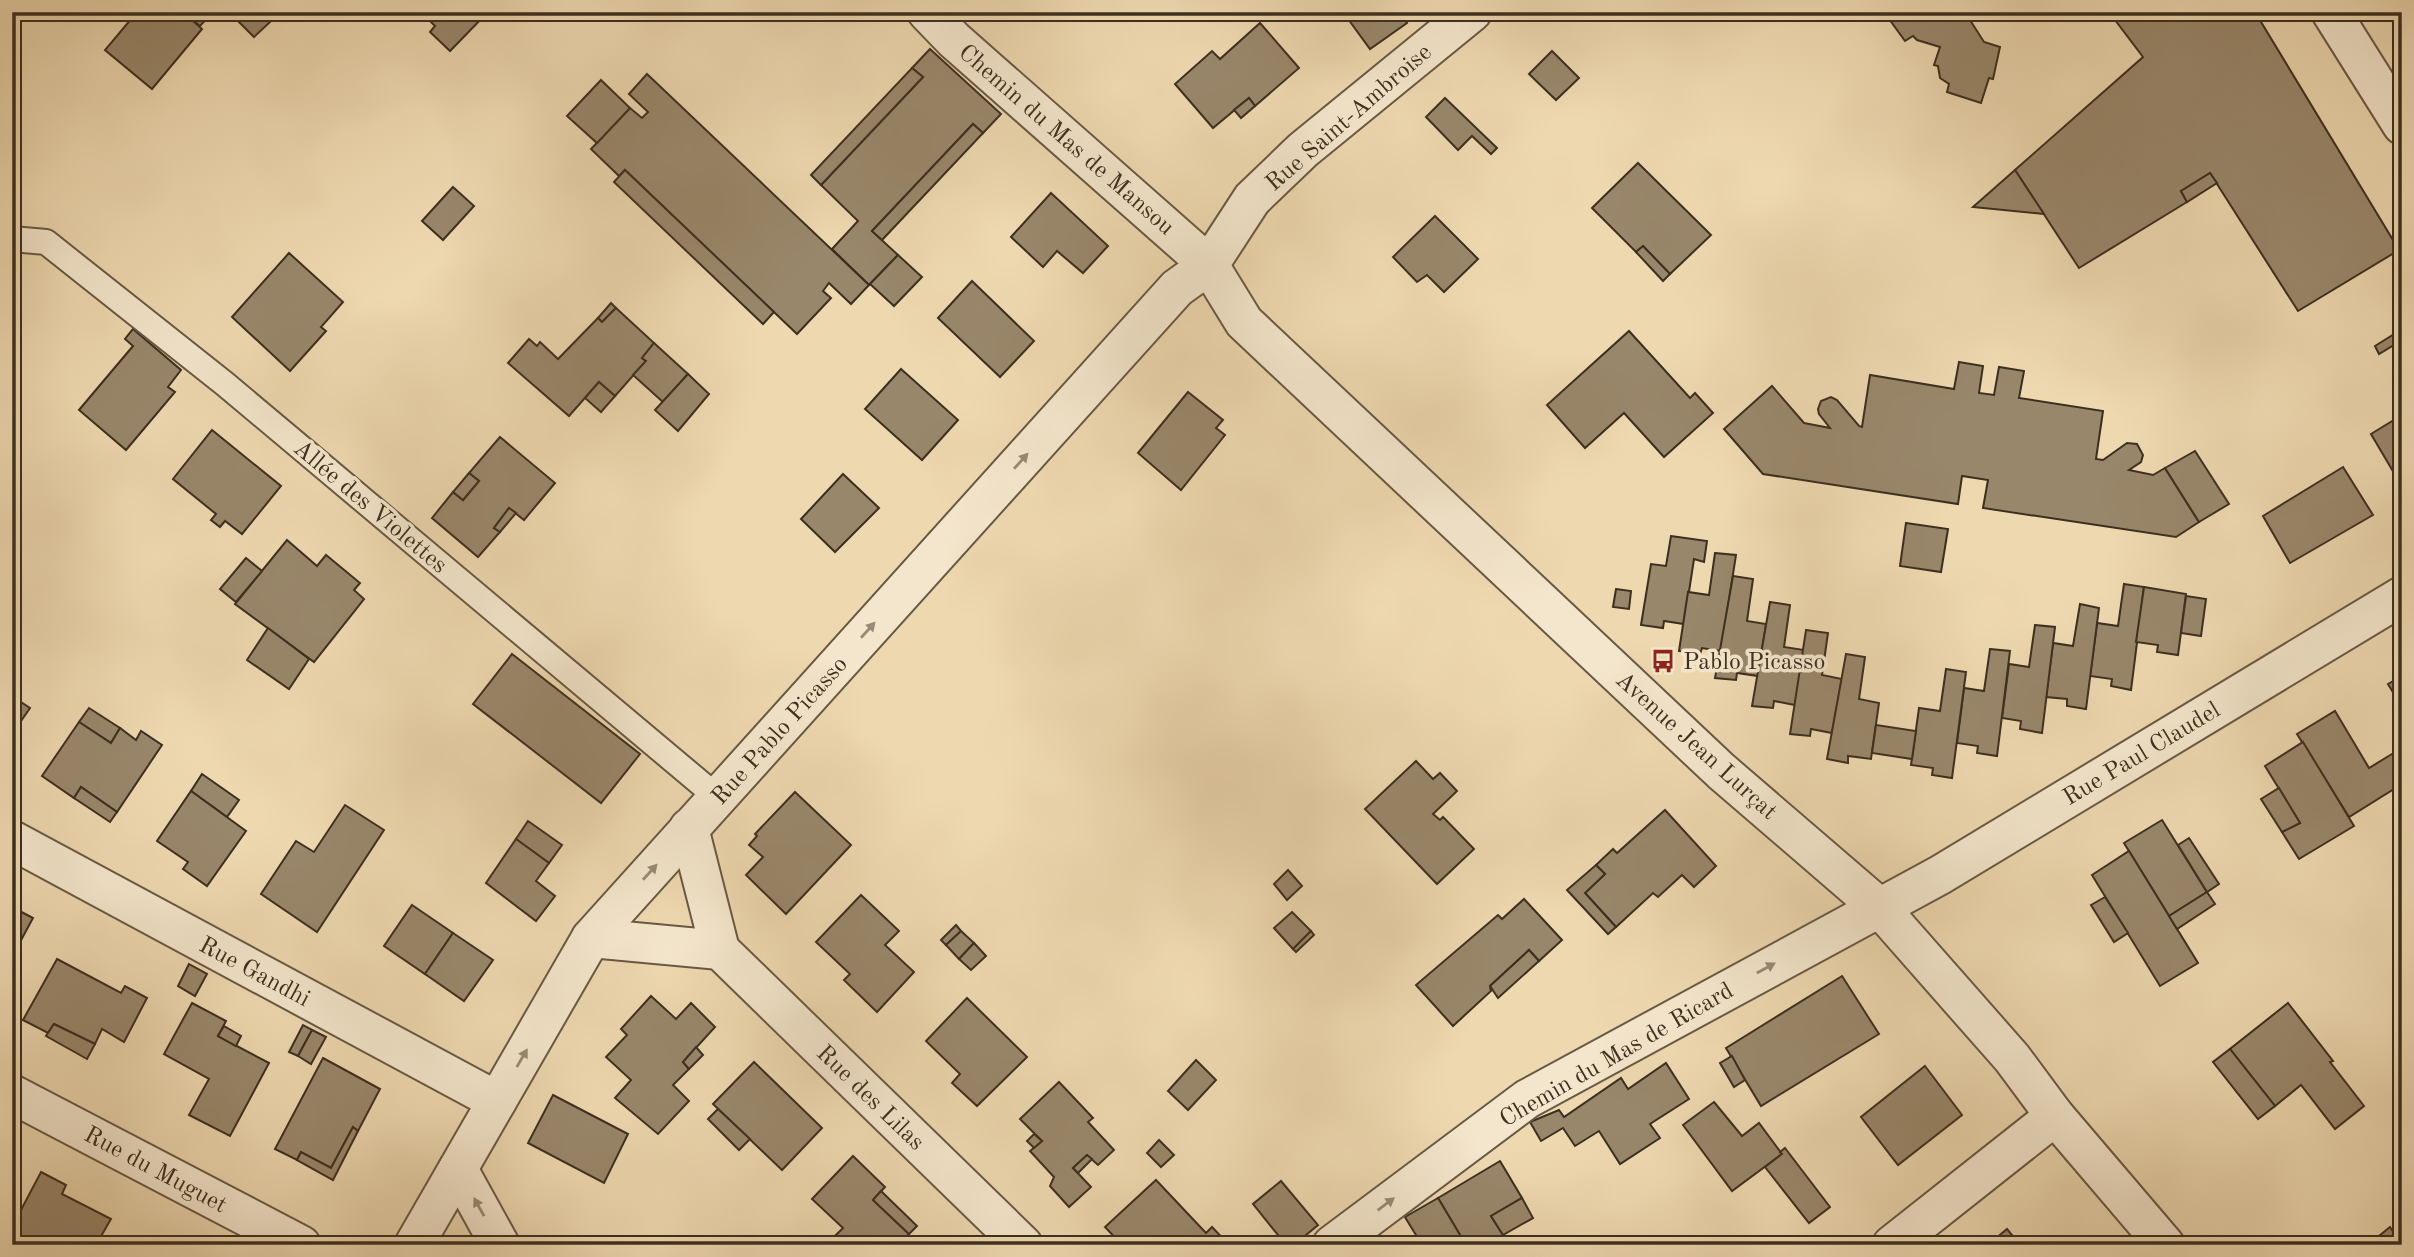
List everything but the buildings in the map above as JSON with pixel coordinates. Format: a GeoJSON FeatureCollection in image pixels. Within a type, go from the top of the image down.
{"type":"FeatureCollection","features":[{"type":"Feature","properties":{"kind":"street","name":"Chemin du Mas de Mansou"},"geometry":{"type":"LineString","coordinates":[[926,12],[954,40],[1209,265]]}},
{"type":"Feature","properties":{"kind":"street","name":"Rue Saint-Ambroise"},"geometry":{"type":"LineString","coordinates":[[1209,265],[1252,199],[1303,150],[1472,12]]}},
{"type":"Feature","properties":{"kind":"street"},"geometry":{"type":"LineString","coordinates":[[2331,12],[2402,125]]}},
{"type":"Feature","properties":{"kind":"street","name":"Rue Pablo Picasso"},"geometry":{"type":"LineString","coordinates":[[414,1245],[591,938],[1177,288],[1209,265]]}},
{"type":"Feature","properties":{"kind":"street","name":"Avenue Jean Lurçat"},"geometry":{"type":"LineString","coordinates":[[1209,265],[1244,322],[1721,771],[1880,908],[2012,1058],[2055,1116],[2165,1245]]}},
{"type":"Feature","properties":{"kind":"street","name":"Rue Paul Claudel"},"geometry":{"type":"LineString","coordinates":[[1880,908],[2402,596]]}},
{"type":"Feature","properties":{"kind":"street"},"geometry":{"type":"LineString","coordinates":[[591,938],[720,950],[689,828]]}},
{"type":"Feature","properties":{"kind":"street","name":"Rue Gandhi"},"geometry":{"type":"LineString","coordinates":[[12,840],[497,1101]]}},
{"type":"Feature","properties":{"kind":"street","name":"Chemin du Mas de Ricard"},"geometry":{"type":"LineString","coordinates":[[1332,1245],[1527,1099],[1880,908]]}},
{"type":"Feature","properties":{"kind":"street","name":"Rue des Lilas"},"geometry":{"type":"LineString","coordinates":[[720,950],[1023,1245]]}},
{"type":"Feature","properties":{"kind":"street","name":"Rue du Muguet"},"geometry":{"type":"LineString","coordinates":[[12,1094],[301,1245]]}},
{"type":"Feature","properties":{"kind":"street"},"geometry":{"type":"LineString","coordinates":[[1892,1245],[2055,1116]]}},
{"type":"Feature","properties":{"kind":"street"},"geometry":{"type":"LineString","coordinates":[[458,1169],[500,1245]]}},
{"type":"Feature","properties":{"kind":"lane","name":"Allée des Violettes"},"geometry":{"type":"LineString","coordinates":[[12,239],[46,242],[225,384],[717,797]]}},
{"type":"Feature","properties":{"kind":"place","name":"Pablo Picasso"},"geometry":{"type":"Point","coordinates":[1663,661]}}]}
